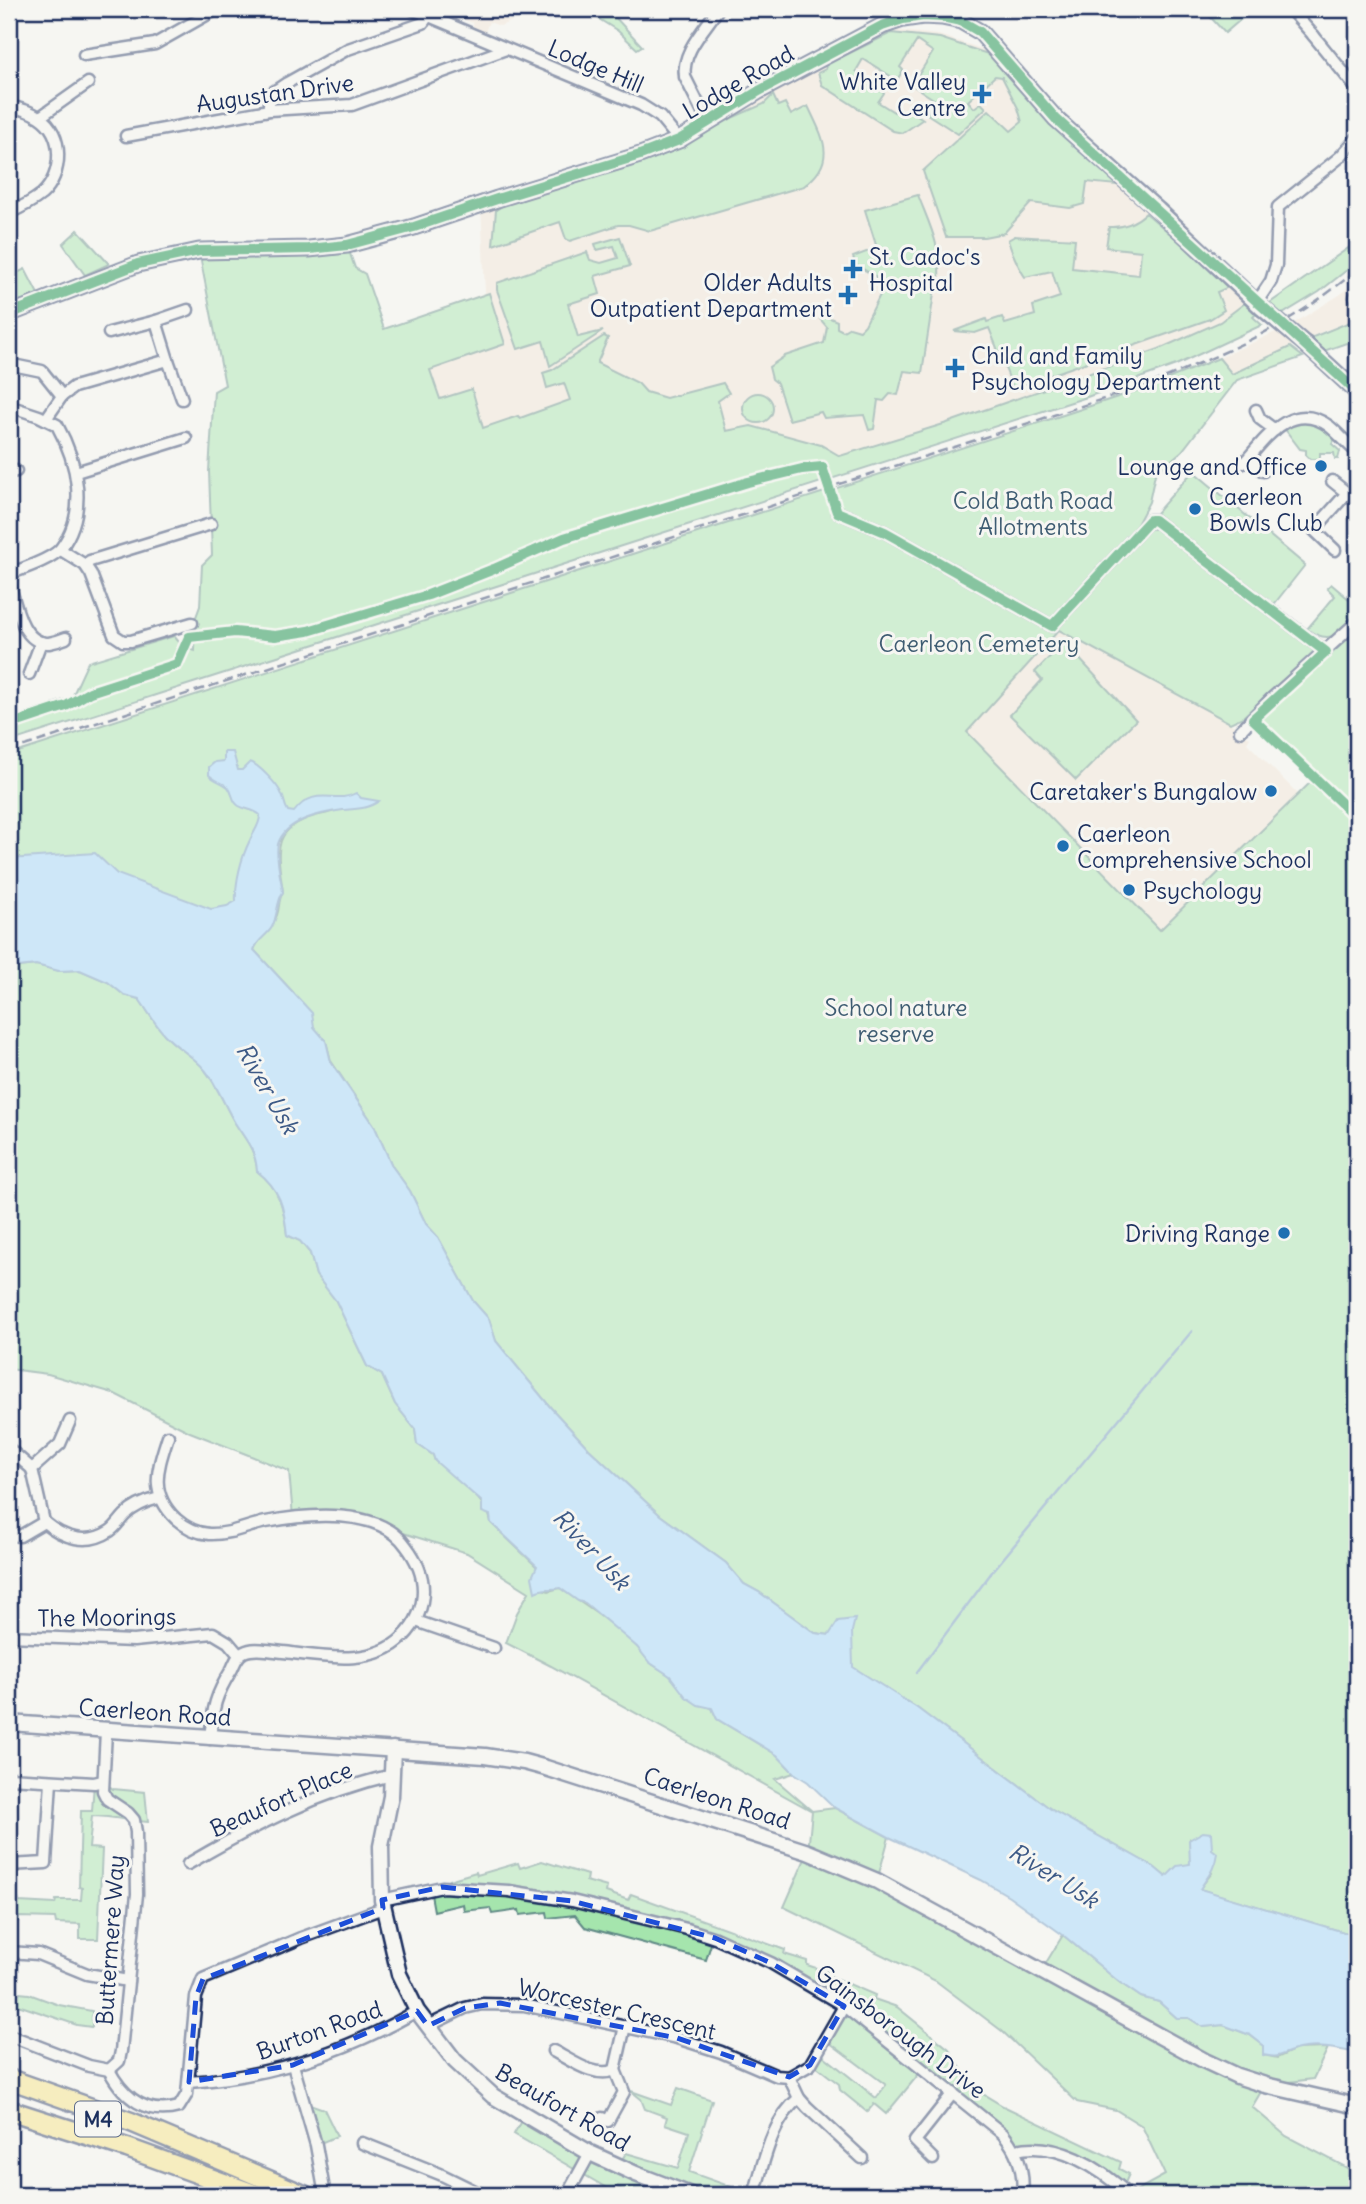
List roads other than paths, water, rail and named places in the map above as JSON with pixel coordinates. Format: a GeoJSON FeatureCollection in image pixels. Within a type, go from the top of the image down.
{"type":"FeatureCollection","features":[{"type":"Feature","properties":{"kind":"highway"},"geometry":{"type":"LineString","coordinates":[[9,2079],[131,2122],[188,2148]]}},
{"type":"Feature","properties":{"kind":"highway","name":"M4"},"geometry":{"type":"LineString","coordinates":[[9,2090],[188,2148],[261,2175],[304,2195]]}},
{"type":"Feature","properties":{"kind":"highway","name":"M4"},"geometry":{"type":"LineString","coordinates":[[9,2111],[127,2148],[257,2195]]}},
{"type":"Feature","properties":{"kind":"street"},"geometry":{"type":"LineString","coordinates":[[84,55],[155,44],[217,9]]}},
{"type":"Feature","properties":{"kind":"street","name":"Lodge Hill"},"geometry":{"type":"LineString","coordinates":[[412,9],[641,105],[660,117],[679,140]]}},
{"type":"Feature","properties":{"kind":"street"},"geometry":{"type":"LineString","coordinates":[[708,123],[685,77],[684,69],[688,54],[718,9]]}},
{"type":"Feature","properties":{"kind":"street"},"geometry":{"type":"LineString","coordinates":[[1290,9],[1357,89]]}},
{"type":"Feature","properties":{"kind":"street","name":"Lodge Road"},"geometry":{"type":"LineString","coordinates":[[9,314],[130,265],[159,258],[199,251],[281,250],[347,245],[414,227],[679,140],[760,91],[882,26],[923,16],[959,15],[980,32],[1056,119],[1357,392]]}},
{"type":"Feature","properties":{"kind":"street"},"geometry":{"type":"LineString","coordinates":[[269,110],[272,93],[287,83],[348,49],[423,23],[428,16]]}},
{"type":"Feature","properties":{"kind":"street","name":"Augustan Drive"},"geometry":{"type":"LineString","coordinates":[[126,136],[269,110],[352,105],[506,50]]}},
{"type":"Feature","properties":{"kind":"street"},"geometry":{"type":"LineString","coordinates":[[40,117],[88,83]]}},
{"type":"Feature","properties":{"kind":"street"},"geometry":{"type":"LineString","coordinates":[[9,106],[40,117],[49,126],[59,154],[58,167],[52,182],[42,193],[9,213]]}},
{"type":"Feature","properties":{"kind":"street"},"geometry":{"type":"LineString","coordinates":[[1259,305],[1272,281],[1276,265],[1278,207],[1340,157],[1357,138]]}},
{"type":"Feature","properties":{"kind":"street"},"geometry":{"type":"LineString","coordinates":[[109,333],[188,310]]}},
{"type":"Feature","properties":{"kind":"street"},"geometry":{"type":"LineString","coordinates":[[156,321],[181,399]]}},
{"type":"Feature","properties":{"kind":"street"},"geometry":{"type":"LineString","coordinates":[[46,419],[62,396],[74,387],[168,360]]}},
{"type":"Feature","properties":{"kind":"street"},"geometry":{"type":"LineString","coordinates":[[13,365],[42,371],[62,396]]}},
{"type":"Feature","properties":{"kind":"street"},"geometry":{"type":"LineString","coordinates":[[9,406],[57,425],[76,472],[78,491],[74,524],[61,550],[9,575]]}},
{"type":"Feature","properties":{"kind":"street"},"geometry":{"type":"LineString","coordinates":[[1256,410],[1260,419],[1275,430]]}},
{"type":"Feature","properties":{"kind":"street"},"geometry":{"type":"LineString","coordinates":[[1262,471],[1246,461],[1275,430],[1293,419],[1307,417],[1326,424],[1357,452]]}},
{"type":"Feature","properties":{"kind":"street"},"geometry":{"type":"LineString","coordinates":[[76,472],[186,438]]}},
{"type":"Feature","properties":{"kind":"street"},"geometry":{"type":"LineString","coordinates":[[1332,481],[1352,492],[1314,530],[1335,550]]}},
{"type":"Feature","properties":{"kind":"street"},"geometry":{"type":"LineString","coordinates":[[836,512],[885,532],[1052,626],[1150,520],[1154,520],[1326,652]]}},
{"type":"Feature","properties":{"kind":"street"},"geometry":{"type":"LineString","coordinates":[[85,565],[90,561],[211,524]]}},
{"type":"Feature","properties":{"kind":"street"},"geometry":{"type":"LineString","coordinates":[[61,550],[85,565],[95,583],[114,635],[123,641],[192,623]]}},
{"type":"Feature","properties":{"kind":"street"},"geometry":{"type":"LineString","coordinates":[[9,582],[25,630],[32,638],[49,643],[66,638]]}},
{"type":"Feature","properties":{"kind":"street"},"geometry":{"type":"LineString","coordinates":[[1240,731],[1271,699],[1357,622]]}},
{"type":"Feature","properties":{"kind":"street"},"geometry":{"type":"LineString","coordinates":[[29,674],[41,642]]}},
{"type":"Feature","properties":{"kind":"street"},"geometry":{"type":"LineString","coordinates":[[32,1469],[63,1440],[70,1421]]}},
{"type":"Feature","properties":{"kind":"street"},"geometry":{"type":"LineString","coordinates":[[168,1436],[158,1473],[159,1499],[178,1520],[199,1532],[209,1534],[223,1534],[293,1517],[315,1515],[347,1517],[381,1526],[401,1539],[416,1559],[423,1587],[416,1621],[400,1640],[371,1655],[336,1657],[253,1649],[239,1655],[219,1688],[210,1739]]}},
{"type":"Feature","properties":{"kind":"street"},"geometry":{"type":"LineString","coordinates":[[63,1440],[74,1447]]}},
{"type":"Feature","properties":{"kind":"street"},"geometry":{"type":"LineString","coordinates":[[9,1449],[32,1469],[44,1522],[58,1534],[88,1540],[110,1531],[128,1512],[147,1501],[159,1499]]}},
{"type":"Feature","properties":{"kind":"street"},"geometry":{"type":"LineString","coordinates":[[9,1535],[20,1536],[44,1522]]}},
{"type":"Feature","properties":{"kind":"street"},"geometry":{"type":"LineString","coordinates":[[416,1621],[494,1648]]}},
{"type":"Feature","properties":{"kind":"street","name":"The Moorings"},"geometry":{"type":"LineString","coordinates":[[9,1636],[134,1641],[213,1633],[229,1642],[239,1655]]}},
{"type":"Feature","properties":{"kind":"street","name":"Caerleon Road"},"geometry":{"type":"LineString","coordinates":[[9,1723],[210,1739],[393,1749],[485,1756],[524,1762],[808,1852],[877,1881],[1205,2062],[1265,2085],[1357,2106]]}},
{"type":"Feature","properties":{"kind":"street"},"geometry":{"type":"LineString","coordinates":[[9,1778],[94,1783],[103,1781],[106,1731]]}},
{"type":"Feature","properties":{"kind":"street","name":"Beaufort Road"},"geometry":{"type":"LineString","coordinates":[[393,1749],[391,1796],[381,1846],[382,1904],[399,1975],[417,2011],[454,2061],[493,2096],[590,2153],[647,2179],[691,2195]]}},
{"type":"Feature","properties":{"kind":"street","name":"Beaufort Place"},"geometry":{"type":"LineString","coordinates":[[188,1864],[248,1829],[326,1794],[392,1775]]}},
{"type":"Feature","properties":{"kind":"street"},"geometry":{"type":"LineString","coordinates":[[9,1866],[46,1863],[51,1781]]}},
{"type":"Feature","properties":{"kind":"street","name":"Buttermere Way"},"geometry":{"type":"LineString","coordinates":[[103,1781],[103,1791],[107,1799],[128,1813],[134,1820],[136,1832],[137,1894],[121,2051],[119,2061],[109,2070]]}},
{"type":"Feature","properties":{"kind":"street","name":"Gainsborough Drive"},"geometry":{"type":"LineString","coordinates":[[189,2082],[195,1997],[203,1979],[382,1904],[442,1887],[509,1891],[584,1903],[687,1929],[715,1938],[771,1963],[844,2006],[1003,2134],[1016,2150]]}},
{"type":"Feature","properties":{"kind":"street"},"geometry":{"type":"LineString","coordinates":[[9,1952],[37,1954],[87,1974],[128,1981]]}},
{"type":"Feature","properties":{"kind":"street","name":"Worcester Crescent"},"geometry":{"type":"LineString","coordinates":[[428,2026],[465,2008],[500,2003],[557,2010],[681,2040],[721,2052],[777,2076],[789,2077]]}},
{"type":"Feature","properties":{"kind":"street"},"geometry":{"type":"LineString","coordinates":[[844,2006],[810,2066],[789,2077],[799,2098],[862,2158]]}},
{"type":"Feature","properties":{"kind":"street","name":"Burton Road"},"geometry":{"type":"LineString","coordinates":[[189,2082],[217,2080],[293,2065],[380,2032],[417,2011]]}},
{"type":"Feature","properties":{"kind":"street"},"geometry":{"type":"LineString","coordinates":[[602,2118],[608,2121],[624,2092],[615,2070],[625,2026]]}},
{"type":"Feature","properties":{"kind":"street"},"geometry":{"type":"LineString","coordinates":[[9,2035],[89,2066],[109,2070],[123,2092],[139,2105],[164,2110],[179,2107],[187,2094],[189,2082]]}},
{"type":"Feature","properties":{"kind":"street"},"geometry":{"type":"LineString","coordinates":[[553,2051],[597,2073],[615,2070]]}},
{"type":"Feature","properties":{"kind":"street"},"geometry":{"type":"LineString","coordinates":[[293,2065],[320,2165],[325,2195]]}},
{"type":"Feature","properties":{"kind":"street"},"geometry":{"type":"LineString","coordinates":[[933,2159],[915,2141],[953,2093]]}},
{"type":"Feature","properties":{"kind":"street"},"geometry":{"type":"LineString","coordinates":[[754,2195],[783,2114],[799,2098]]}},
{"type":"Feature","properties":{"kind":"street"},"geometry":{"type":"LineString","coordinates":[[362,2143],[440,2174],[483,2195]]}},
{"type":"Feature","properties":{"kind":"street"},"geometry":{"type":"LineString","coordinates":[[1022,2195],[1022,2175],[1016,2150],[1038,2147],[1067,2154],[1088,2165],[1129,2195]]}},
{"type":"Feature","properties":{"kind":"street"},"geometry":{"type":"LineString","coordinates":[[566,2195],[590,2153]]}},
{"type":"Feature","properties":{"kind":"water","name":"River Usk"},"geometry":{"type":"Polygon","coordinates":[[[224,752],[233,752],[238,770],[242,770],[250,762],[263,771],[280,791],[288,811],[294,812],[302,804],[317,797],[340,797],[356,793],[361,798],[379,801],[366,807],[325,813],[306,819],[282,835],[277,855],[283,892],[272,927],[254,950],[312,1013],[314,1027],[326,1041],[331,1062],[374,1125],[392,1166],[410,1191],[426,1224],[438,1237],[473,1301],[489,1319],[496,1341],[551,1408],[589,1449],[660,1515],[726,1563],[744,1584],[815,1633],[829,1635],[838,1621],[855,1619],[852,1631],[853,1667],[917,1708],[1052,1810],[1154,1867],[1166,1877],[1177,1866],[1190,1864],[1189,1840],[1203,1832],[1211,1833],[1212,1849],[1217,1853],[1216,1859],[1200,1889],[1357,1936],[1357,2053],[1310,2047],[1277,2056],[1263,2055],[1263,2045],[1250,2035],[1223,2025],[1203,2027],[1189,2018],[1177,2018],[1159,2002],[1141,1997],[1119,1982],[1063,1935],[1009,1896],[835,1808],[777,1755],[717,1719],[712,1708],[698,1705],[686,1697],[670,1676],[649,1662],[637,1647],[585,1603],[560,1588],[535,1592],[532,1577],[537,1566],[491,1523],[490,1515],[482,1512],[482,1502],[435,1461],[433,1455],[417,1444],[415,1429],[395,1404],[382,1375],[367,1366],[336,1301],[316,1275],[310,1253],[300,1241],[287,1235],[276,1192],[257,1171],[255,1157],[249,1145],[205,1070],[164,1034],[139,999],[124,995],[108,982],[80,970],[59,971],[36,965],[9,968],[9,859],[95,853],[117,874],[211,909],[236,901],[241,862],[260,815],[236,804],[228,787],[209,775],[209,767],[215,762],[224,761],[224,752]]]}},
{"type":"Feature","properties":{"kind":"waterway"},"geometry":{"type":"LineString","coordinates":[[917,1672],[992,1572],[1192,1331]]}},
{"type":"Feature","properties":{"kind":"railway"},"geometry":{"type":"LineString","coordinates":[[9,751],[1147,385],[1259,335],[1311,305],[1357,270]]}},
{"type":"Feature","properties":{"kind":"place","name":"White Valley Centre"},"geometry":{"type":"Point","coordinates":[982,94]}},
{"type":"Feature","properties":{"kind":"place","name":"St. Cadoc's Hospital"},"geometry":{"type":"Point","coordinates":[853,269]}},
{"type":"Feature","properties":{"kind":"place","name":"Older Adults Outpatient Department"},"geometry":{"type":"Point","coordinates":[848,295]}},
{"type":"Feature","properties":{"kind":"place","name":"Child and Family Psychology Department"},"geometry":{"type":"Point","coordinates":[955,368]}},
{"type":"Feature","properties":{"kind":"place","name":"Lounge and Office"},"geometry":{"type":"Point","coordinates":[1321,466]}},
{"type":"Feature","properties":{"kind":"place","name":"Caerleon Bowls Club"},"geometry":{"type":"Point","coordinates":[1195,509]}},
{"type":"Feature","properties":{"kind":"place","name":"Caretaker's Bungalow"},"geometry":{"type":"Point","coordinates":[1271,791]}},
{"type":"Feature","properties":{"kind":"place","name":"Caerleon Comprehensive School"},"geometry":{"type":"Point","coordinates":[1063,846]}},
{"type":"Feature","properties":{"kind":"place","name":"Psychology"},"geometry":{"type":"Point","coordinates":[1129,890]}},
{"type":"Feature","properties":{"kind":"place","name":"Driving Range"},"geometry":{"type":"Point","coordinates":[1284,1233]}},
{"type":"Feature","properties":{"kind":"park label","name":"Cold Bath Road Allotments"},"geometry":{"type":"Point","coordinates":[1033,513]}},
{"type":"Feature","properties":{"kind":"park label","name":"Caerleon Cemetery"},"geometry":{"type":"Point","coordinates":[979,643]}},
{"type":"Feature","properties":{"kind":"park label","name":"School nature reserve"},"geometry":{"type":"Point","coordinates":[896,1020]}}]}
